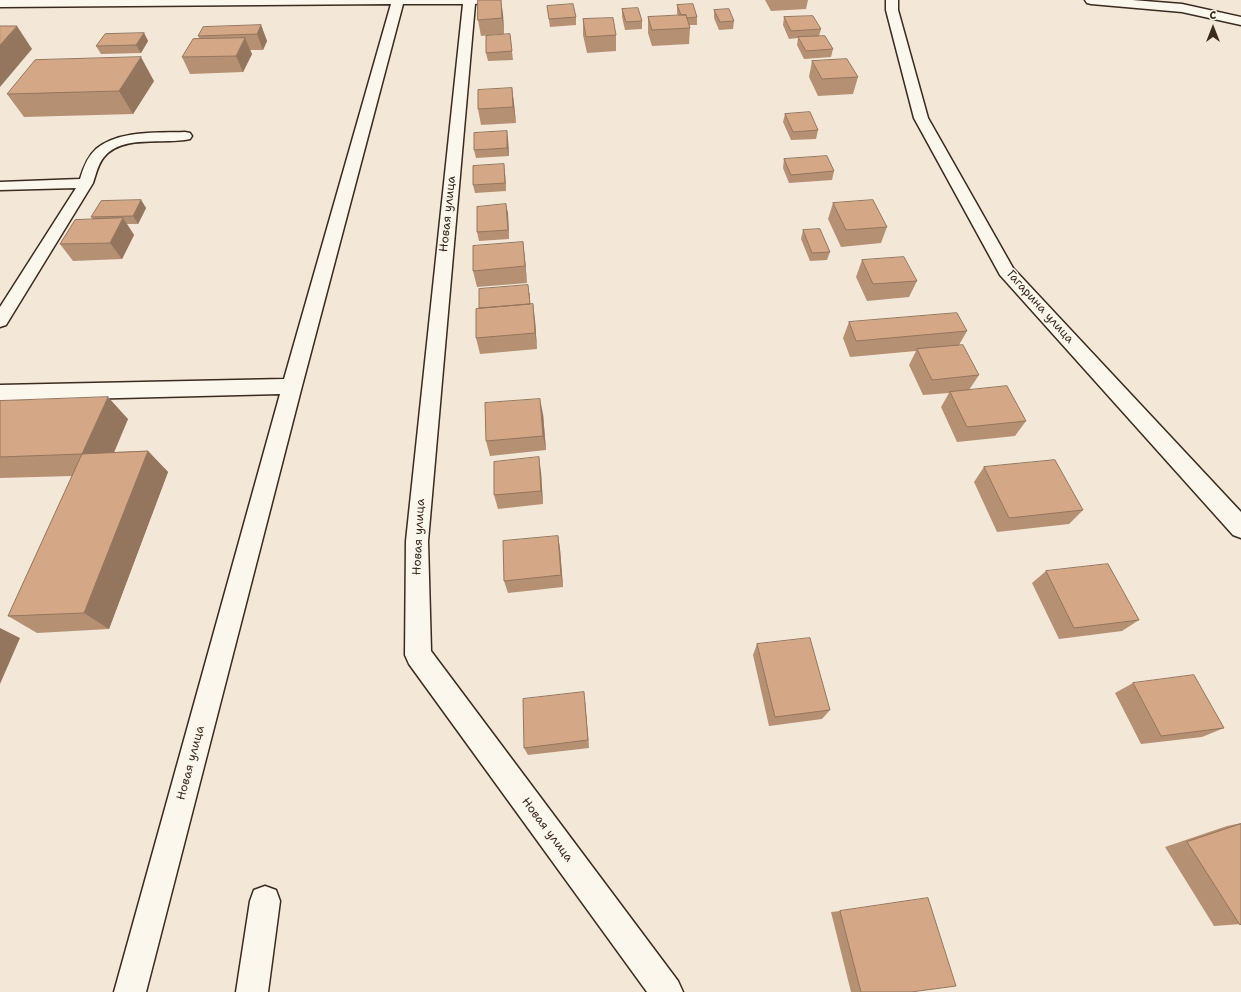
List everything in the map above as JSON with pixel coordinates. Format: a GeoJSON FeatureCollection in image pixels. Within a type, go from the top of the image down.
{"type":"FeatureCollection","features":[{"type":"Feature","properties":{"kind":"street","name":"Гагарина улица"},"geometry":{"type":"LineString","coordinates":[[892,0],[892,10],[920,118],[1006,271],[1241,528]]}},
{"type":"Feature","properties":{"kind":"street"},"geometry":{"type":"LineString","coordinates":[[1091,0],[1182,8],[1241,21]]}},
{"type":"Feature","properties":{"kind":"street","name":"Новая улица"},"geometry":{"type":"LineString","coordinates":[[130,992],[292,386],[398,1]]}},
{"type":"Feature","properties":{"kind":"street"},"geometry":{"type":"LineString","coordinates":[[0,3],[461,1]]}},
{"type":"Feature","properties":{"kind":"street","name":"Новая улица"},"geometry":{"type":"LineString","coordinates":[[461,1],[417,540],[418,655],[667,992]]}},
{"type":"Feature","properties":{"kind":"street"},"geometry":{"type":"LineString","coordinates":[[0,393],[292,386]]}},
{"type":"Feature","properties":{"kind":"street"},"geometry":{"type":"LineString","coordinates":[[252,992],[266,901]]}},
{"type":"Feature","properties":{"kind":"lane"},"geometry":{"type":"LineString","coordinates":[[0,321],[86,183],[92,166],[100,153],[122,140],[185,136]]}},
{"type":"Feature","properties":{"kind":"lane"},"geometry":{"type":"LineString","coordinates":[[0,186],[86,183]]}},
{"type":"Feature","properties":{"kind":"building"},"geometry":{"type":"Polygon","coordinates":[[[478,0],[501,0],[502,18],[478,20],[478,0]]]}},
{"type":"Feature","properties":{"kind":"building"},"geometry":{"type":"Polygon","coordinates":[[[573,4],[576,17],[549,19],[547,6],[573,4]]]}},
{"type":"Feature","properties":{"kind":"building"},"geometry":{"type":"Polygon","coordinates":[[[693,4],[697,17],[687,18],[686,15],[681,15],[677,5],[693,4]]]}},
{"type":"Feature","properties":{"kind":"building"},"geometry":{"type":"Polygon","coordinates":[[[638,8],[642,21],[626,22],[622,9],[638,8]]]}},
{"type":"Feature","properties":{"kind":"building"},"geometry":{"type":"Polygon","coordinates":[[[729,9],[734,21],[720,22],[714,10],[729,9]]]}},
{"type":"Feature","properties":{"kind":"building"},"geometry":{"type":"Polygon","coordinates":[[[686,15],[690,28],[652,30],[648,17],[686,15]]]}},
{"type":"Feature","properties":{"kind":"building"},"geometry":{"type":"Polygon","coordinates":[[[813,16],[821,29],[791,31],[784,17],[813,16]]]}},
{"type":"Feature","properties":{"kind":"building"},"geometry":{"type":"Polygon","coordinates":[[[613,18],[616,35],[586,37],[583,19],[613,18]]]}},
{"type":"Feature","properties":{"kind":"building"},"geometry":{"type":"Polygon","coordinates":[[[261,25],[257,34],[198,36],[203,27],[261,25]]]}},
{"type":"Feature","properties":{"kind":"building"},"geometry":{"type":"Polygon","coordinates":[[[0,26],[17,26],[0,45],[0,26]]]}},
{"type":"Feature","properties":{"kind":"building"},"geometry":{"type":"Polygon","coordinates":[[[144,33],[136,45],[96,46],[105,34],[144,33]]]}},
{"type":"Feature","properties":{"kind":"building"},"geometry":{"type":"Polygon","coordinates":[[[510,34],[512,51],[486,53],[486,36],[510,34]]]}},
{"type":"Feature","properties":{"kind":"building"},"geometry":{"type":"Polygon","coordinates":[[[825,36],[833,49],[806,51],[798,37],[825,36]]]}},
{"type":"Feature","properties":{"kind":"building"},"geometry":{"type":"Polygon","coordinates":[[[245,38],[236,56],[182,57],[193,39],[245,38]]]}},
{"type":"Feature","properties":{"kind":"building"},"geometry":{"type":"Polygon","coordinates":[[[141,57],[119,91],[7,94],[35,60],[141,57]]]}},
{"type":"Feature","properties":{"kind":"building"},"geometry":{"type":"Polygon","coordinates":[[[847,59],[858,77],[822,79],[812,61],[847,59]]]}},
{"type":"Feature","properties":{"kind":"building"},"geometry":{"type":"Polygon","coordinates":[[[512,88],[513,107],[478,109],[478,90],[512,88]]]}},
{"type":"Feature","properties":{"kind":"building"},"geometry":{"type":"Polygon","coordinates":[[[810,112],[818,130],[793,132],[785,114],[810,112]]]}},
{"type":"Feature","properties":{"kind":"building"},"geometry":{"type":"Polygon","coordinates":[[[507,131],[507,148],[474,150],[474,133],[507,131]]]}},
{"type":"Feature","properties":{"kind":"building"},"geometry":{"type":"Polygon","coordinates":[[[827,156],[834,171],[791,175],[784,159],[827,156]]]}},
{"type":"Feature","properties":{"kind":"building"},"geometry":{"type":"Polygon","coordinates":[[[504,164],[505,183],[473,185],[473,166],[504,164]]]}},
{"type":"Feature","properties":{"kind":"building"},"geometry":{"type":"Polygon","coordinates":[[[141,200],[133,216],[91,217],[101,201],[141,200]]]}},
{"type":"Feature","properties":{"kind":"building"},"geometry":{"type":"Polygon","coordinates":[[[873,200],[887,227],[846,230],[833,203],[873,200]]]}},
{"type":"Feature","properties":{"kind":"building"},"geometry":{"type":"Polygon","coordinates":[[[506,204],[508,230],[477,232],[477,207],[506,204]]]}},
{"type":"Feature","properties":{"kind":"building"},"geometry":{"type":"Polygon","coordinates":[[[123,218],[110,243],[60,244],[75,220],[123,218]]]}},
{"type":"Feature","properties":{"kind":"building"},"geometry":{"type":"Polygon","coordinates":[[[820,229],[830,252],[812,253],[803,230],[820,229]]]}},
{"type":"Feature","properties":{"kind":"building"},"geometry":{"type":"Polygon","coordinates":[[[523,242],[525,266],[473,271],[473,246],[523,242]]]}},
{"type":"Feature","properties":{"kind":"building"},"geometry":{"type":"Polygon","coordinates":[[[904,257],[917,281],[873,284],[862,260],[904,257]]]}},
{"type":"Feature","properties":{"kind":"building"},"geometry":{"type":"Polygon","coordinates":[[[528,285],[530,304],[479,308],[479,289],[528,285]]]}},
{"type":"Feature","properties":{"kind":"building"},"geometry":{"type":"Polygon","coordinates":[[[533,304],[535,333],[476,338],[476,309],[533,304]]]}},
{"type":"Feature","properties":{"kind":"building"},"geometry":{"type":"Polygon","coordinates":[[[957,313],[967,331],[856,341],[849,322],[957,313]]]}},
{"type":"Feature","properties":{"kind":"building"},"geometry":{"type":"Polygon","coordinates":[[[963,345],[979,375],[932,380],[917,349],[963,345]]]}},
{"type":"Feature","properties":{"kind":"building"},"geometry":{"type":"Polygon","coordinates":[[[1007,386],[1026,421],[967,427],[950,392],[1007,386]]]}},
{"type":"Feature","properties":{"kind":"building"},"geometry":{"type":"Polygon","coordinates":[[[108,397],[82,454],[0,457],[0,401],[108,397]]]}},
{"type":"Feature","properties":{"kind":"building"},"geometry":{"type":"Polygon","coordinates":[[[540,399],[543,436],[486,441],[485,403],[540,399]]]}},
{"type":"Feature","properties":{"kind":"building"},"geometry":{"type":"Polygon","coordinates":[[[148,451],[84,613],[8,616],[82,454],[148,451]]]}},
{"type":"Feature","properties":{"kind":"building"},"geometry":{"type":"Polygon","coordinates":[[[539,457],[541,491],[494,495],[494,462],[539,457]]]}},
{"type":"Feature","properties":{"kind":"building"},"geometry":{"type":"Polygon","coordinates":[[[1055,460],[1083,510],[1009,518],[984,467],[1055,460]]]}},
{"type":"Feature","properties":{"kind":"building"},"geometry":{"type":"Polygon","coordinates":[[[558,536],[561,575],[504,581],[503,541],[558,536]]]}},
{"type":"Feature","properties":{"kind":"building"},"geometry":{"type":"Polygon","coordinates":[[[1108,564],[1139,620],[1074,628],[1046,571],[1108,564]]]}},
{"type":"Feature","properties":{"kind":"building"},"geometry":{"type":"Polygon","coordinates":[[[810,638],[830,710],[775,717],[757,644],[810,638]]]}},
{"type":"Feature","properties":{"kind":"building"},"geometry":{"type":"Polygon","coordinates":[[[1194,675],[1224,728],[1161,736],[1133,683],[1194,675]]]}},
{"type":"Feature","properties":{"kind":"building"},"geometry":{"type":"Polygon","coordinates":[[[584,692],[588,740],[524,748],[523,699],[584,692]]]}},
{"type":"Feature","properties":{"kind":"building"},"geometry":{"type":"Polygon","coordinates":[[[1241,824],[1241,924],[1240,925],[1187,842],[1241,824]]]}},
{"type":"Feature","properties":{"kind":"building"},"geometry":{"type":"Polygon","coordinates":[[[928,898],[956,986],[911,992],[861,992],[840,911],[928,898]]]}}]}
